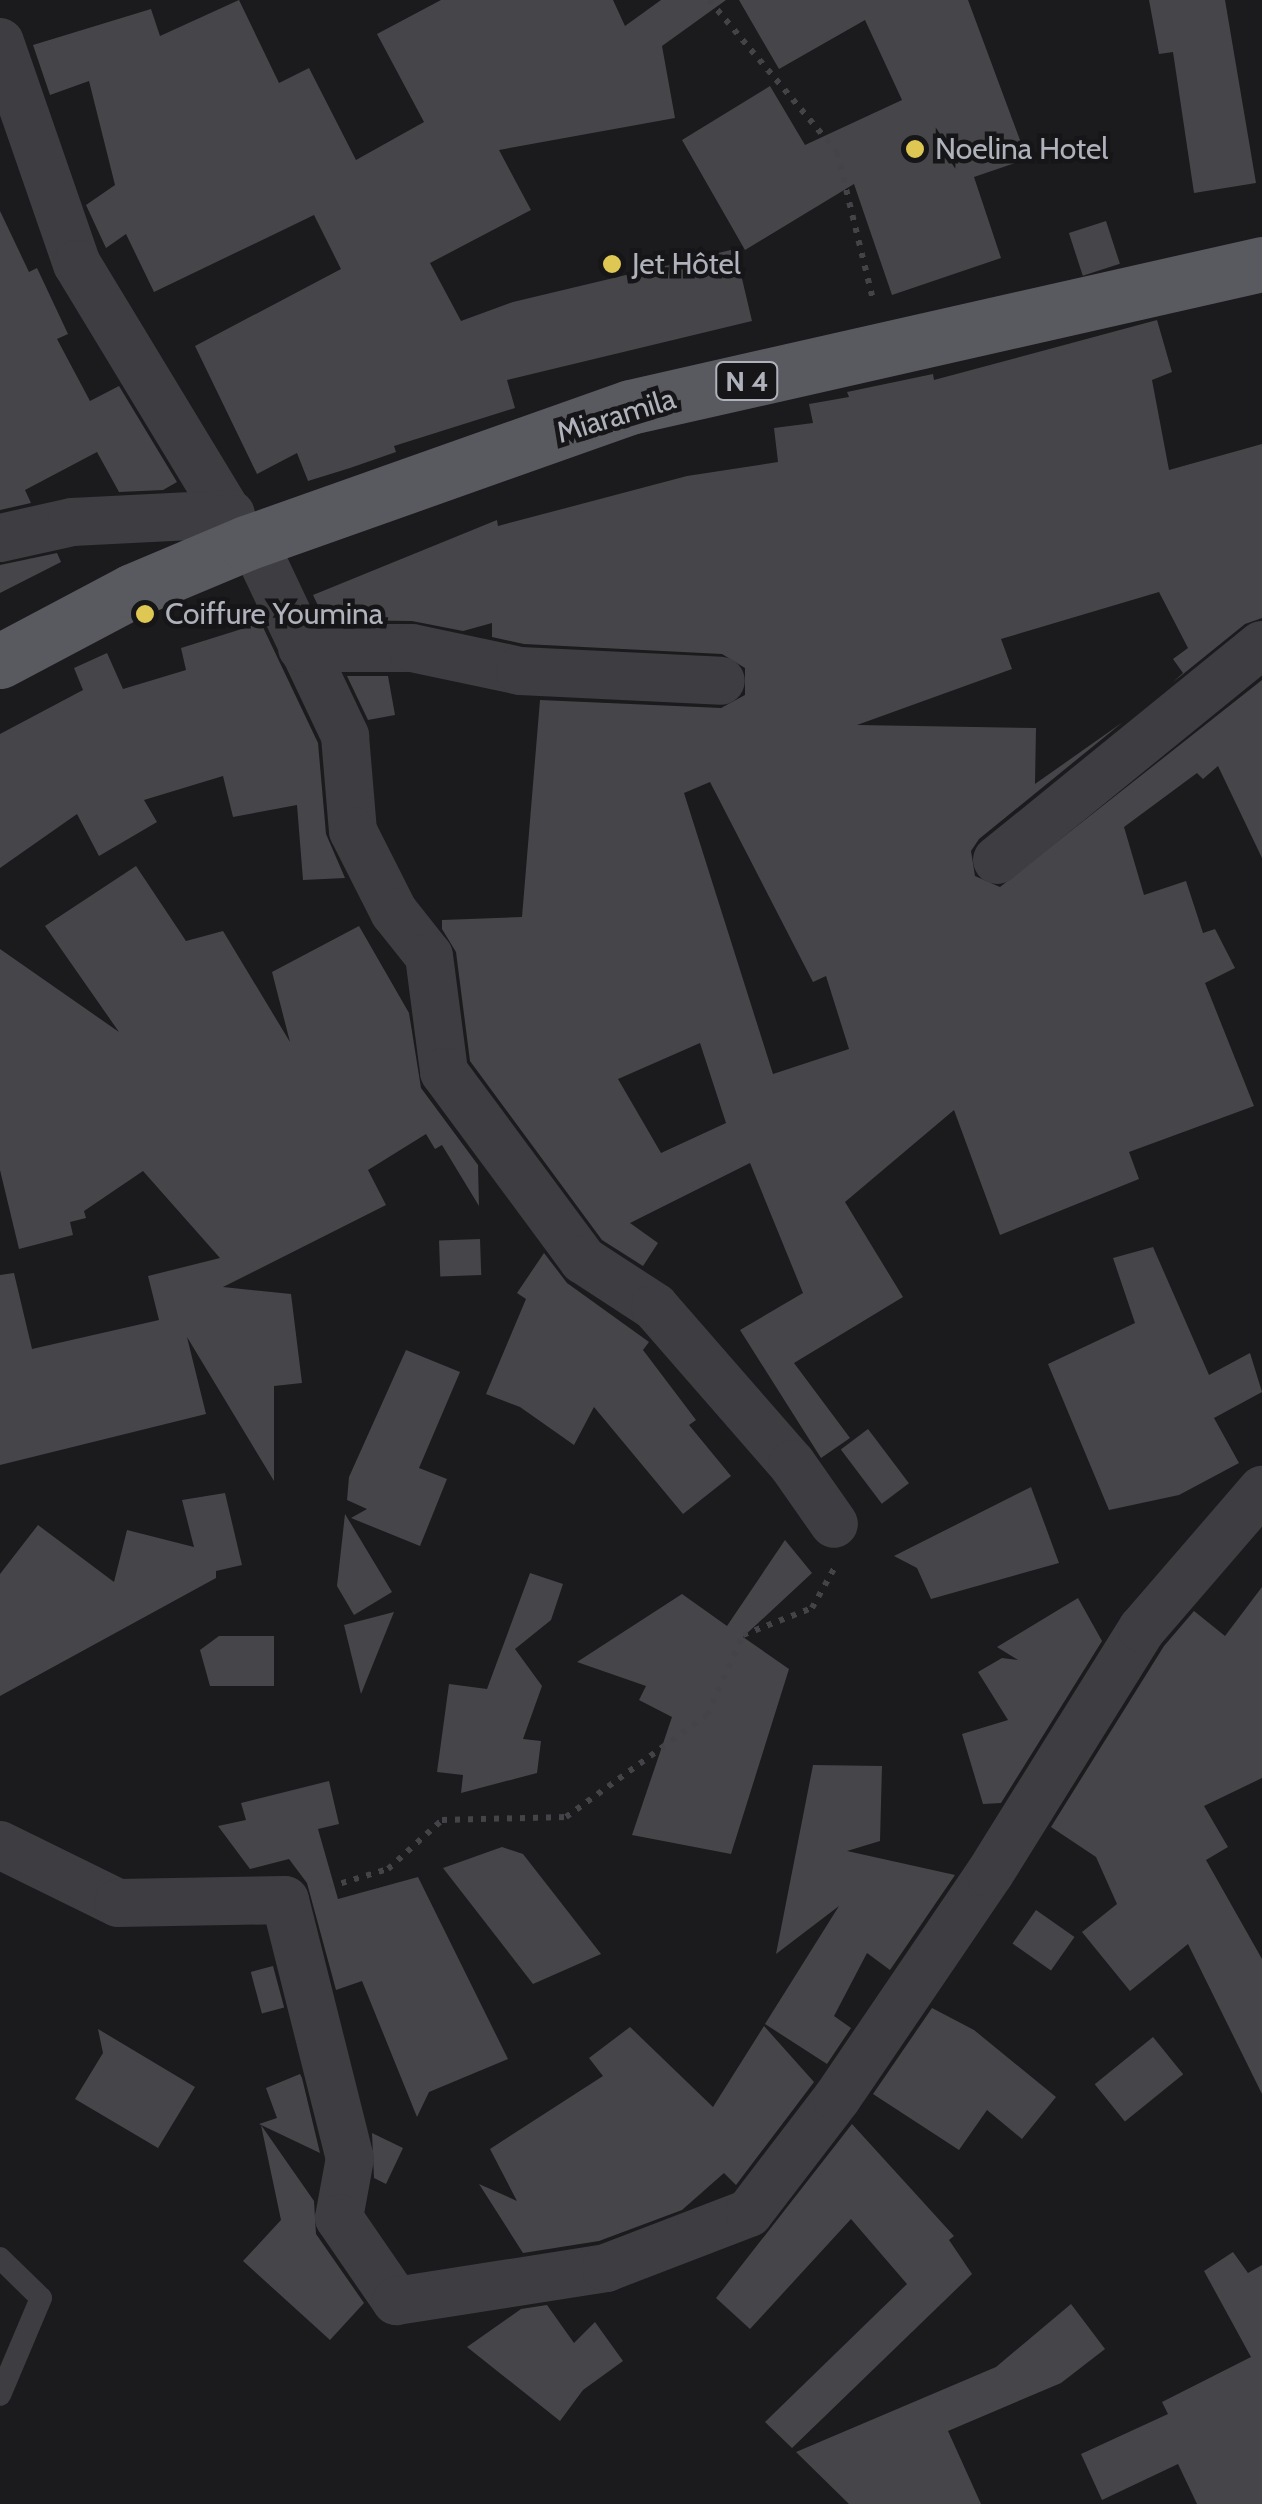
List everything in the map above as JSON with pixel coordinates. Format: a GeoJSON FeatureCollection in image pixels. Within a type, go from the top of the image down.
{"type":"FeatureCollection","features":[{"type":"Feature","properties":{"kind":"main road","name":"Miaramila"},"geometry":{"type":"LineString","coordinates":[[0,661],[243,533],[630,407],[1262,264]]}},
{"type":"Feature","properties":{"kind":"street"},"geometry":{"type":"LineString","coordinates":[[0,42],[77,264],[243,533],[345,736],[353,830],[394,912],[428,956],[444,1072],[584,1260],[655,1308],[792,1464],[834,1524]]}},
{"type":"Feature","properties":{"kind":"street"},"geometry":{"type":"LineString","coordinates":[[0,538],[72,522],[243,533]]}},
{"type":"Feature","properties":{"kind":"street"},"geometry":{"type":"LineString","coordinates":[[997,860],[1262,644]]}},
{"type":"Feature","properties":{"kind":"street"},"geometry":{"type":"LineString","coordinates":[[302,648],[412,648],[520,671],[721,681]]}},
{"type":"Feature","properties":{"kind":"street"},"geometry":{"type":"LineString","coordinates":[[0,1845],[118,1904],[284,1900],[350,2158],[340,2218],[396,2301],[606,2268],[748,2213],[990,1874],[1142,1629],[1262,1490]]}},
{"type":"Feature","properties":{"kind":"lane"},"geometry":{"type":"LineString","coordinates":[[0,2258],[41,2298],[0,2395]]}},
{"type":"Feature","properties":{"kind":"path"},"geometry":{"type":"LineString","coordinates":[[709,0],[837,152],[886,350]]}},
{"type":"Feature","properties":{"kind":"path"},"geometry":{"type":"LineString","coordinates":[[284,1900],[388,1868],[442,1820],[566,1816],[634,1774],[707,1715],[743,1635],[812,1608],[835,1576],[834,1524]]}},
{"type":"Feature","properties":{"kind":"building"},"geometry":{"type":"Polygon","coordinates":[[[239,0],[279,83],[309,68],[356,160],[424,122],[377,34],[441,0],[613,0],[625,26],[661,0],[726,0],[662,46],[675,118],[499,150],[531,210],[430,263],[461,321],[513,302],[735,249],[752,321],[507,380],[515,408],[394,446],[396,452],[308,481],[297,453],[257,474],[195,346],[341,269],[314,215],[154,292],[126,234],[106,248],[86,205],[115,185],[89,81],[50,95],[33,45],[151,9],[160,36],[239,0]]]}},
{"type":"Feature","properties":{"kind":"building"},"geometry":{"type":"Polygon","coordinates":[[[739,0],[968,0],[1027,159],[974,177],[1001,258],[892,295],[854,184],[745,250],[682,140],[770,86],[805,145],[902,100],[865,20],[779,69],[739,0]]]}},
{"type":"Feature","properties":{"kind":"building"},"geometry":{"type":"Polygon","coordinates":[[[1149,0],[1225,0],[1256,183],[1194,193],[1173,52],[1159,54],[1149,0]]]}},
{"type":"Feature","properties":{"kind":"building"},"geometry":{"type":"Polygon","coordinates":[[[0,211],[29,272],[37,268],[68,334],[57,339],[90,401],[119,386],[177,482],[163,490],[119,492],[97,452],[25,490],[31,503],[0,510],[0,211]]]}},
{"type":"Feature","properties":{"kind":"building"},"geometry":{"type":"Polygon","coordinates":[[[1106,221],[1120,264],[1083,276],[1069,233],[1106,221]]]}},
{"type":"Feature","properties":{"kind":"building"},"geometry":{"type":"Polygon","coordinates":[[[1157,320],[1172,372],[1152,380],[1169,470],[1262,444],[1262,618],[1245,624],[1172,683],[1183,673],[1173,659],[1188,648],[1159,592],[1001,639],[1012,669],[857,725],[1036,728],[1035,784],[1123,722],[979,839],[971,851],[975,876],[1000,887],[1262,680],[1262,858],[1218,766],[1203,779],[1197,773],[1124,827],[1144,895],[1186,881],[1203,933],[1215,929],[1235,968],[1205,983],[1254,1106],[1129,1152],[1139,1179],[1000,1235],[954,1110],[845,1202],[903,1297],[794,1363],[850,1438],[821,1458],[740,1330],[803,1293],[750,1163],[630,1223],[658,1243],[643,1266],[602,1240],[470,1061],[456,952],[442,929],[442,920],[522,917],[540,700],[721,708],[745,695],[745,668],[722,654],[524,644],[492,637],[492,623],[463,631],[412,621],[325,620],[313,595],[497,520],[498,526],[687,476],[778,462],[774,428],[813,423],[809,404],[933,374],[934,380],[1157,320]],[[710,782],[684,793],[773,1074],[849,1049],[826,976],[813,982],[710,782]],[[700,1043],[618,1079],[661,1153],[726,1123],[700,1043]]]}},
{"type":"Feature","properties":{"kind":"building"},"geometry":{"type":"Polygon","coordinates":[[[57,553],[61,562],[0,593],[0,565],[57,553]]]}},
{"type":"Feature","properties":{"kind":"building"},"geometry":{"type":"Polygon","coordinates":[[[261,623],[318,743],[326,834],[345,878],[303,880],[297,805],[233,817],[223,776],[144,800],[157,822],[99,856],[77,814],[0,868],[0,734],[83,690],[74,668],[107,653],[123,689],[186,670],[181,648],[261,623]]]}},
{"type":"Feature","properties":{"kind":"building"},"geometry":{"type":"Polygon","coordinates":[[[347,676],[388,676],[395,715],[368,720],[347,676]]]}},
{"type":"Feature","properties":{"kind":"building"},"geometry":{"type":"Polygon","coordinates":[[[136,866],[186,941],[223,931],[290,1042],[272,972],[359,926],[409,1013],[421,1088],[478,1165],[479,1206],[442,1145],[435,1149],[426,1134],[368,1170],[386,1205],[223,1287],[291,1294],[302,1383],[274,1386],[274,1481],[187,1337],[206,1414],[0,1465],[0,1275],[14,1273],[32,1349],[159,1320],[148,1276],[220,1258],[143,1171],[84,1211],[86,1218],[70,1222],[73,1235],[19,1249],[0,1170],[0,949],[119,1032],[45,926],[136,866]]]}},
{"type":"Feature","properties":{"kind":"building"},"geometry":{"type":"Polygon","coordinates":[[[480,1239],[481,1275],[440,1276],[439,1240],[480,1239]]]}},
{"type":"Feature","properties":{"kind":"building"},"geometry":{"type":"Polygon","coordinates":[[[1153,1247],[1209,1375],[1250,1353],[1262,1392],[1214,1418],[1239,1463],[1179,1495],[1109,1510],[1048,1364],[1135,1323],[1113,1258],[1153,1247]]]}},
{"type":"Feature","properties":{"kind":"building"},"geometry":{"type":"Polygon","coordinates":[[[544,1253],[567,1283],[649,1342],[643,1350],[696,1420],[689,1425],[731,1476],[683,1514],[594,1407],[574,1445],[520,1407],[486,1394],[526,1299],[517,1293],[544,1253]]]}},
{"type":"Feature","properties":{"kind":"building"},"geometry":{"type":"Polygon","coordinates":[[[406,1350],[460,1372],[419,1468],[447,1479],[420,1546],[351,1518],[367,1509],[347,1500],[349,1477],[406,1350]]]}},
{"type":"Feature","properties":{"kind":"building"},"geometry":{"type":"Polygon","coordinates":[[[868,1429],[909,1483],[882,1504],[841,1449],[868,1429]]]}},
{"type":"Feature","properties":{"kind":"building"},"geometry":{"type":"Polygon","coordinates":[[[1031,1487],[1059,1563],[931,1599],[917,1568],[894,1556],[1031,1487]]]}},
{"type":"Feature","properties":{"kind":"building"},"geometry":{"type":"Polygon","coordinates":[[[225,1493],[242,1565],[216,1571],[216,1578],[0,1696],[0,1574],[38,1525],[114,1582],[127,1530],[194,1547],[182,1500],[225,1493]]]}},
{"type":"Feature","properties":{"kind":"building"},"geometry":{"type":"Polygon","coordinates":[[[345,1514],[392,1592],[354,1615],[337,1586],[345,1514]]]}},
{"type":"Feature","properties":{"kind":"building"},"geometry":{"type":"Polygon","coordinates":[[[785,1540],[812,1573],[743,1637],[789,1669],[731,1854],[632,1835],[672,1717],[639,1700],[646,1686],[577,1662],[682,1594],[727,1626],[785,1540]]]}},
{"type":"Feature","properties":{"kind":"building"},"geometry":{"type":"Polygon","coordinates":[[[530,1573],[563,1584],[551,1620],[515,1649],[542,1686],[523,1739],[541,1741],[537,1773],[461,1793],[463,1775],[437,1772],[449,1684],[487,1689],[530,1573]]]}},
{"type":"Feature","properties":{"kind":"building"},"geometry":{"type":"Polygon","coordinates":[[[1262,1587],[1262,1778],[1204,1806],[1228,1847],[1206,1860],[1262,1959],[1262,2094],[1188,1944],[1130,1991],[1082,1932],[1117,1904],[1096,1857],[1051,1827],[1164,1646],[1194,1611],[1225,1636],[1262,1587]]]}},
{"type":"Feature","properties":{"kind":"building"},"geometry":{"type":"Polygon","coordinates":[[[1078,1598],[1102,1641],[1001,1803],[983,1804],[962,1734],[1008,1720],[978,1672],[1002,1658],[1018,1660],[997,1647],[1078,1598]]]}},
{"type":"Feature","properties":{"kind":"building"},"geometry":{"type":"Polygon","coordinates":[[[394,1612],[361,1694],[344,1625],[394,1612]]]}},
{"type":"Feature","properties":{"kind":"building"},"geometry":{"type":"Polygon","coordinates":[[[219,1636],[274,1636],[274,1686],[210,1686],[200,1650],[219,1636]]]}},
{"type":"Feature","properties":{"kind":"building"},"geometry":{"type":"Polygon","coordinates":[[[813,1765],[882,1766],[880,1841],[847,1851],[955,1875],[890,1970],[867,1953],[834,2016],[851,2028],[827,2064],[765,2024],[839,1906],[776,1954],[813,1765]]]}},
{"type":"Feature","properties":{"kind":"building"},"geometry":{"type":"Polygon","coordinates":[[[329,1781],[339,1824],[318,1829],[338,1899],[418,1877],[508,2059],[429,2092],[417,2117],[362,1981],[336,1990],[307,1883],[289,1859],[250,1869],[218,1826],[246,1820],[241,1803],[329,1781]]]}},
{"type":"Feature","properties":{"kind":"building"},"geometry":{"type":"Polygon","coordinates":[[[502,1847],[523,1854],[601,1954],[533,1984],[443,1868],[502,1847]]]}},
{"type":"Feature","properties":{"kind":"building"},"geometry":{"type":"Polygon","coordinates":[[[1036,1910],[1075,1937],[1051,1971],[1012,1944],[1036,1910]]]}},
{"type":"Feature","properties":{"kind":"building"},"geometry":{"type":"Polygon","coordinates":[[[273,1966],[284,2008],[262,2013],[251,1972],[273,1966]]]}},
{"type":"Feature","properties":{"kind":"building"},"geometry":{"type":"Polygon","coordinates":[[[932,2008],[974,2030],[1056,2097],[1022,2139],[987,2110],[959,2150],[873,2094],[932,2008]]]}},
{"type":"Feature","properties":{"kind":"building"},"geometry":{"type":"Polygon","coordinates":[[[764,2026],[814,2082],[736,2185],[724,2173],[682,2210],[599,2241],[523,2253],[479,2184],[517,2201],[490,2149],[603,2076],[589,2058],[630,2027],[713,2107],[764,2026]]]}},
{"type":"Feature","properties":{"kind":"building"},"geometry":{"type":"Polygon","coordinates":[[[98,2029],[195,2087],[158,2148],[75,2099],[103,2053],[98,2029]]]}},
{"type":"Feature","properties":{"kind":"building"},"geometry":{"type":"Polygon","coordinates":[[[1153,2037],[1183,2074],[1125,2122],[1095,2084],[1153,2037]]]}},
{"type":"Feature","properties":{"kind":"building"},"geometry":{"type":"Polygon","coordinates":[[[300,2074],[320,2153],[259,2124],[277,2118],[266,2088],[300,2074]]]}},
{"type":"Feature","properties":{"kind":"building"},"geometry":{"type":"Polygon","coordinates":[[[852,2124],[954,2236],[949,2240],[972,2274],[792,2448],[765,2422],[907,2284],[851,2219],[750,2329],[716,2298],[852,2124]]]}},
{"type":"Feature","properties":{"kind":"building"},"geometry":{"type":"Polygon","coordinates":[[[261,2125],[314,2201],[316,2234],[364,2303],[330,2340],[243,2261],[281,2220],[261,2125]]]}},
{"type":"Feature","properties":{"kind":"building"},"geometry":{"type":"Polygon","coordinates":[[[372,2133],[403,2148],[386,2184],[374,2178],[372,2133]]]}},
{"type":"Feature","properties":{"kind":"building"},"geometry":{"type":"Polygon","coordinates":[[[1233,2252],[1248,2273],[1262,2265],[1262,2504],[1197,2504],[1178,2464],[1102,2500],[1081,2454],[1168,2414],[1162,2402],[1251,2357],[1204,2271],[1233,2252]]]}},
{"type":"Feature","properties":{"kind":"building"},"geometry":{"type":"Polygon","coordinates":[[[1071,2304],[1105,2349],[1061,2383],[948,2431],[981,2504],[849,2504],[796,2452],[996,2367],[1071,2304]]]}},
{"type":"Feature","properties":{"kind":"building"},"geometry":{"type":"Polygon","coordinates":[[[547,2305],[574,2343],[595,2322],[623,2361],[583,2390],[560,2421],[467,2347],[521,2309],[547,2305]]]}},
{"type":"Feature","properties":{"kind":"place","name":"Noelina Hotel"},"geometry":{"type":"Point","coordinates":[915,149]}},
{"type":"Feature","properties":{"kind":"place","name":"Jet Hôtel"},"geometry":{"type":"Point","coordinates":[612,264]}},
{"type":"Feature","properties":{"kind":"place","name":"Coiffure Youmina"},"geometry":{"type":"Point","coordinates":[145,614]}}]}
